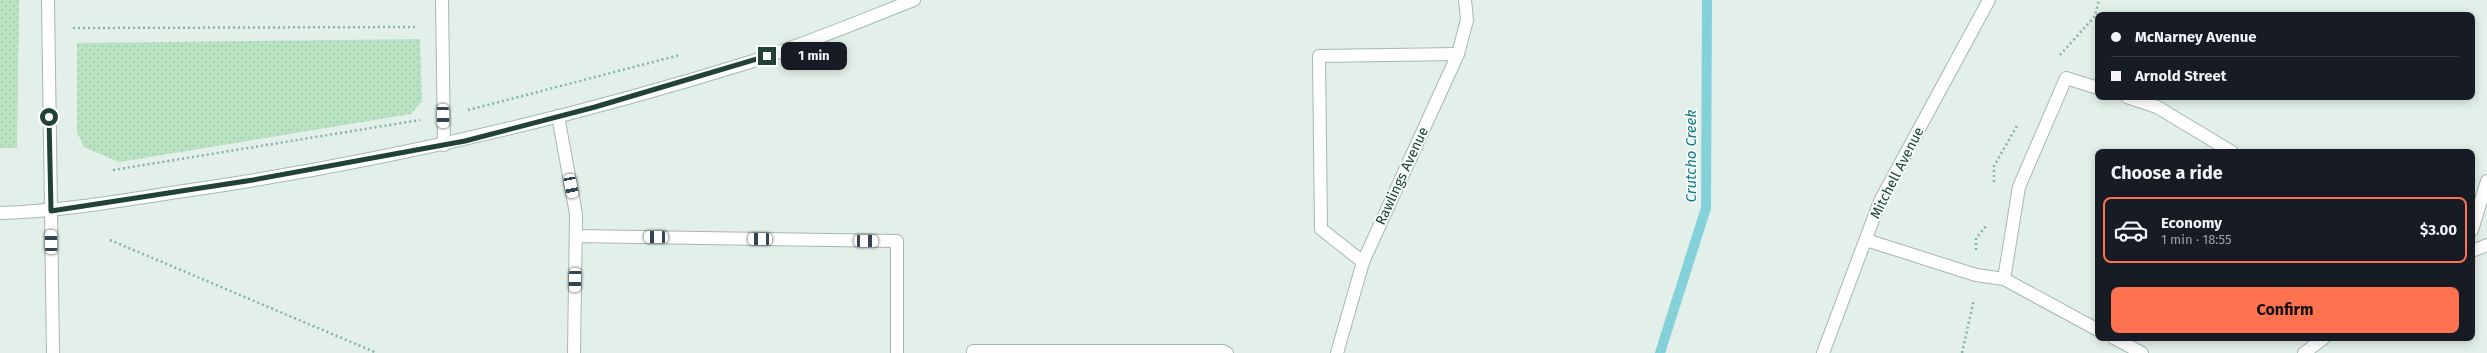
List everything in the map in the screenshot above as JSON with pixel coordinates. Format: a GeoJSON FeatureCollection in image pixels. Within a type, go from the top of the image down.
{"type":"FeatureCollection","features":[{"type":"Feature","properties":{"kind":"street"},"geometry":{"type":"LineString","coordinates":[[48,0],[53,353]]}},
{"type":"Feature","properties":{"kind":"street"},"geometry":{"type":"LineString","coordinates":[[442,0],[444,145]]}},
{"type":"Feature","properties":{"kind":"street"},"geometry":{"type":"LineString","coordinates":[[0,212],[51,211],[253,180],[444,145],[558,116],[752,61],[914,0]]}},
{"type":"Feature","properties":{"kind":"street","name":"Rawlings Avenue"},"geometry":{"type":"LineString","coordinates":[[1337,353],[1363,262],[1458,54],[1467,20],[1465,0]]}},
{"type":"Feature","properties":{"kind":"street","name":"Mitchell Avenue"},"geometry":{"type":"LineString","coordinates":[[1823,353],[1880,201],[1989,0]]}},
{"type":"Feature","properties":{"kind":"street"},"geometry":{"type":"LineString","coordinates":[[1363,262],[1321,229],[1320,56],[1458,54]]}},
{"type":"Feature","properties":{"kind":"street"},"geometry":{"type":"LineString","coordinates":[[2004,279],[2019,187],[2066,78],[2095,87]]}},
{"type":"Feature","properties":{"kind":"street"},"geometry":{"type":"LineString","coordinates":[[2137,100],[2157,106],[2227,149]]}},
{"type":"Feature","properties":{"kind":"street"},"geometry":{"type":"LineString","coordinates":[[558,116],[576,214],[574,353]]}},
{"type":"Feature","properties":{"kind":"street"},"geometry":{"type":"LineString","coordinates":[[2475,220],[2487,181]]}},
{"type":"Feature","properties":{"kind":"street"},"geometry":{"type":"LineString","coordinates":[[576,236],[897,241],[897,353]]}},
{"type":"Feature","properties":{"kind":"street"},"geometry":{"type":"LineString","coordinates":[[1866,240],[1976,275],[2004,279],[2095,328]]}},
{"type":"Feature","properties":{"kind":"street"},"geometry":{"type":"LineString","coordinates":[[2475,250],[2487,245]]}},
{"type":"Feature","properties":{"kind":"street"},"geometry":{"type":"LineString","coordinates":[[2120,341],[2142,353]]}},
{"type":"Feature","properties":{"kind":"street"},"geometry":{"type":"LineString","coordinates":[[2304,353],[2320,341]]}},
{"type":"Feature","properties":{"kind":"street"},"geometry":{"type":"LineString","coordinates":[[973,353],[973,351],[1223,350],[1227,353]]}},
{"type":"Feature","properties":{"kind":"path"},"geometry":{"type":"LineString","coordinates":[[48,28],[442,27]]}},
{"type":"Feature","properties":{"kind":"path"},"geometry":{"type":"LineString","coordinates":[[113,170],[443,116],[685,54]]}},
{"type":"Feature","properties":{"kind":"path"},"geometry":{"type":"LineString","coordinates":[[110,240],[378,353]]}},
{"type":"Feature","properties":{"kind":"green space"},"geometry":{"type":"Polygon","coordinates":[[[0,0],[19,0],[17,148],[0,148],[0,0]]]}},
{"type":"Feature","properties":{"kind":"green space"},"geometry":{"type":"Polygon","coordinates":[[[420,39],[422,101],[411,114],[119,162],[84,147],[77,132],[77,43],[420,39]]]}},
{"type":"Feature","properties":{"kind":"waterway","name":"Crutcho Creek"},"geometry":{"type":"LineString","coordinates":[[1660,353],[1706,208],[1707,0]]}},
{"type":"Feature","properties":{"kind":"route"},"geometry":{"type":"LineString","coordinates":[[49,117],[51,211],[253,180],[465,141],[595,107],[767,56]]}}]}
